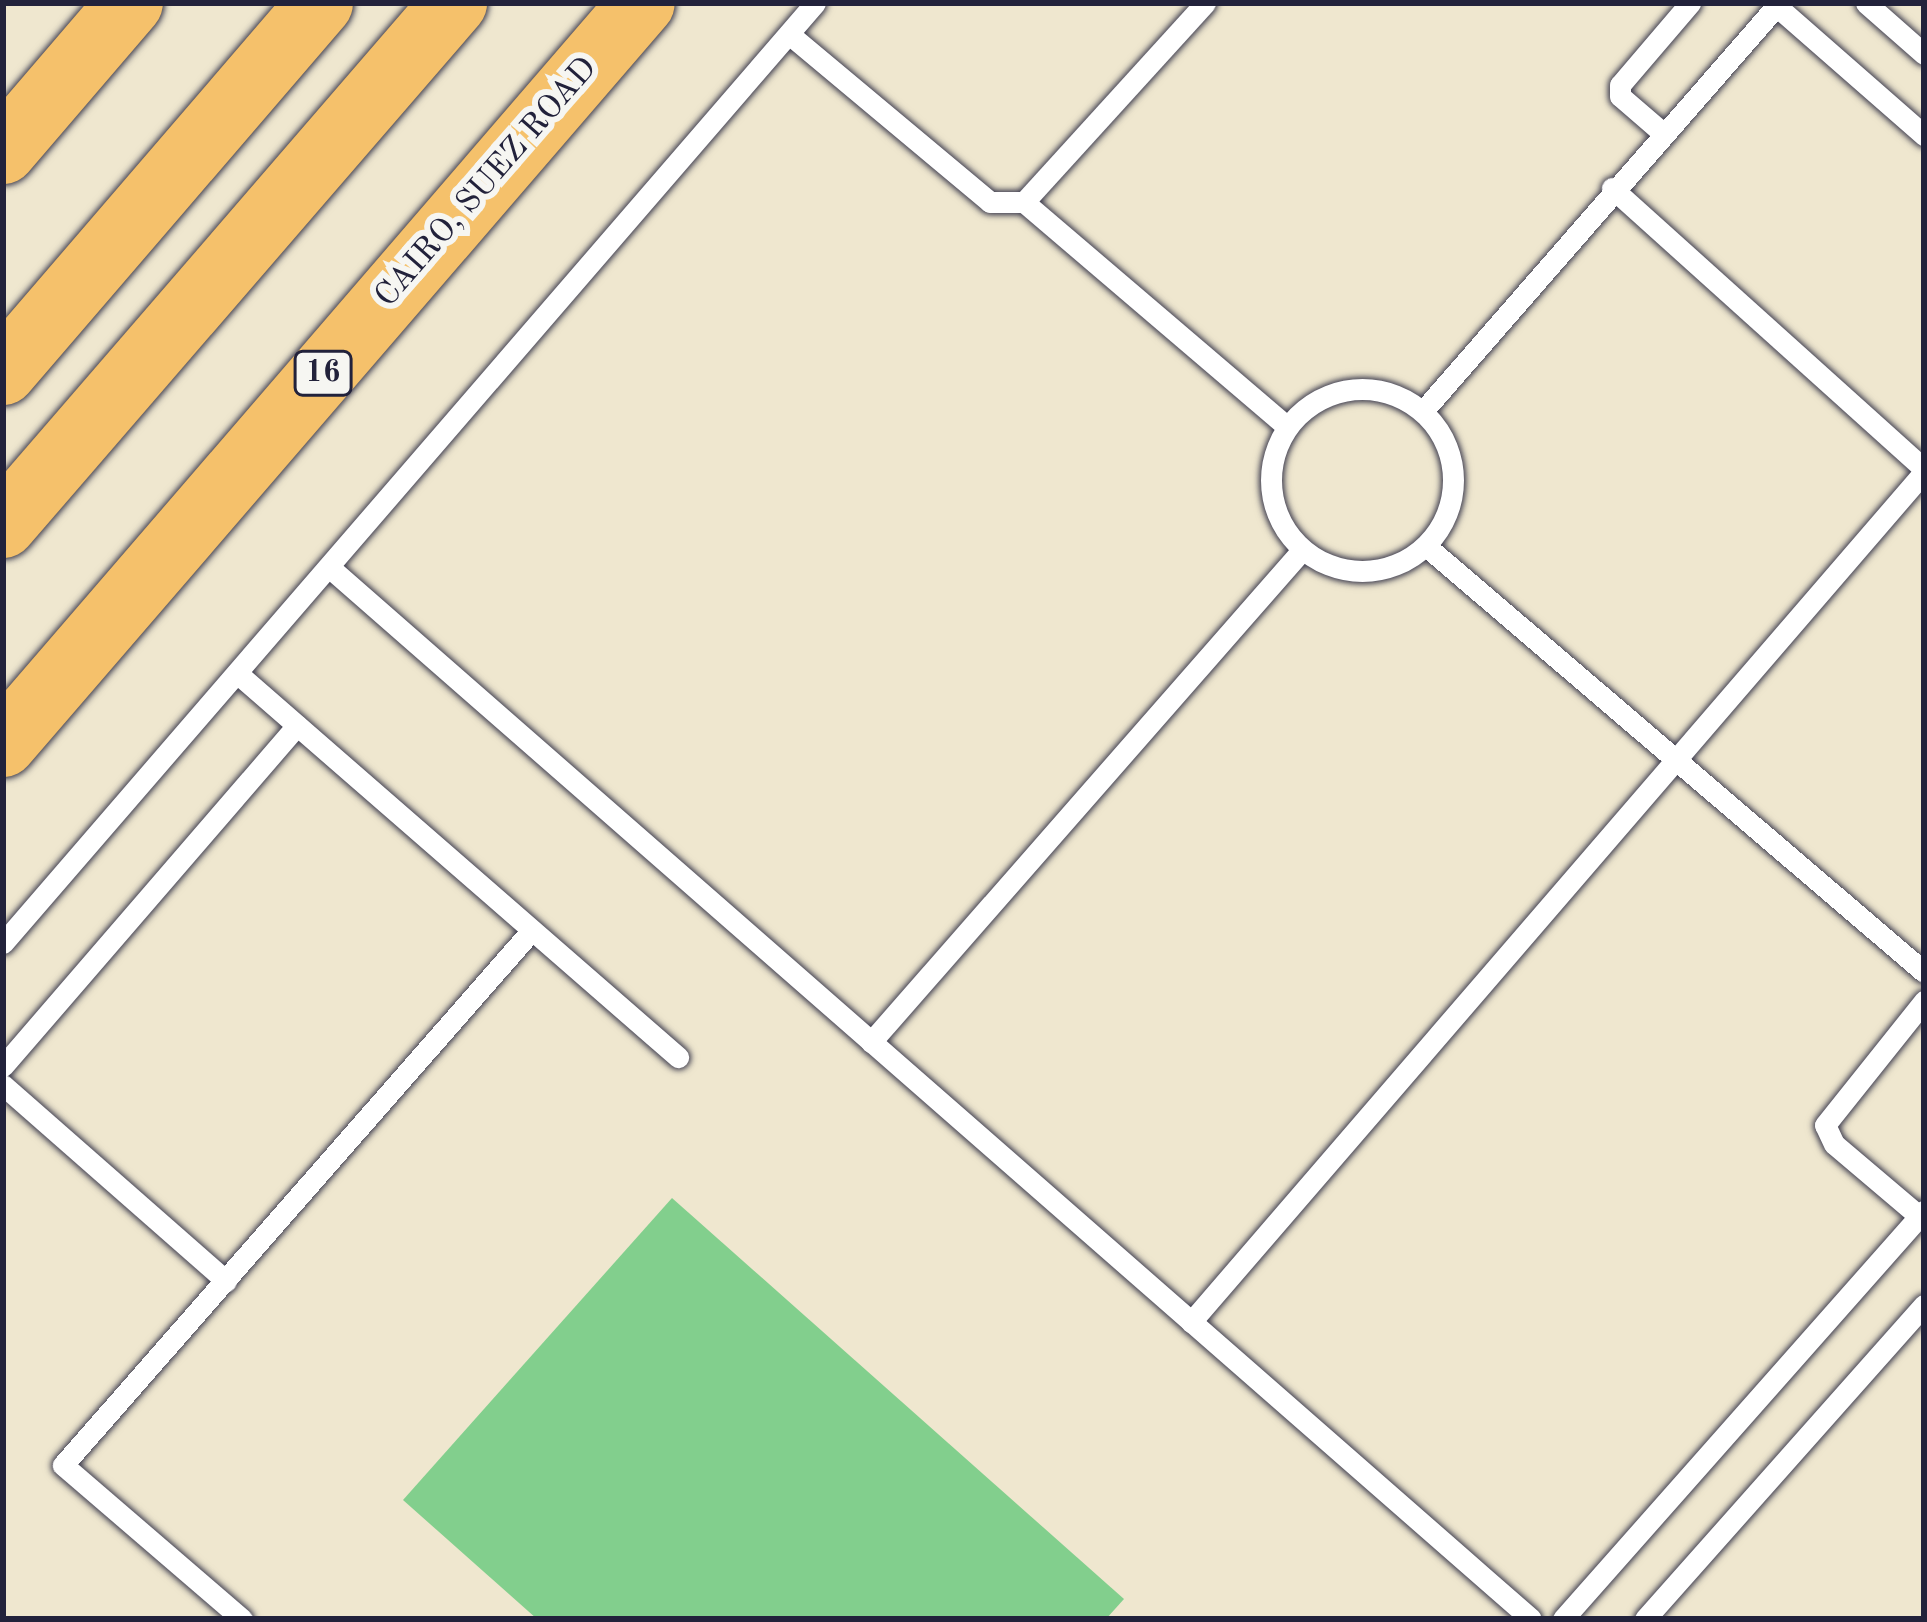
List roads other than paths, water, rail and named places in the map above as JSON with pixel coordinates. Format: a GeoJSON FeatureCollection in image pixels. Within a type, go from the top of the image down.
{"type":"FeatureCollection","features":[{"type":"Feature","properties":{"kind":"main road"},"geometry":{"type":"LineString","coordinates":[[3,151],[130,3]]}},
{"type":"Feature","properties":{"kind":"main road"},"geometry":{"type":"LineString","coordinates":[[3,372],[320,3]]}},
{"type":"Feature","properties":{"kind":"main road"},"geometry":{"type":"LineString","coordinates":[[3,525],[454,3]]}},
{"type":"Feature","properties":{"kind":"main road","name":"CAIRO, SUEZ ROAD"},"geometry":{"type":"LineString","coordinates":[[3,744],[642,3]]}},
{"type":"Feature","properties":{"kind":"lane"},"geometry":{"type":"LineString","coordinates":[[3,943],[815,3]]}},
{"type":"Feature","properties":{"kind":"lane"},"geometry":{"type":"LineString","coordinates":[[1024,202],[1205,3]]}},
{"type":"Feature","properties":{"kind":"lane"},"geometry":{"type":"LineString","coordinates":[[1664,134],[1620,96],[1620,86],[1690,3]]}},
{"type":"Feature","properties":{"kind":"lane"},"geometry":{"type":"LineString","coordinates":[[1866,3],[1924,54]]}},
{"type":"Feature","properties":{"kind":"lane"},"geometry":{"type":"LineString","coordinates":[[1423,411],[1776,4],[1924,135]]}},
{"type":"Feature","properties":{"kind":"lane"},"geometry":{"type":"LineString","coordinates":[[789,34],[990,202],[1024,202],[1287,427]]}},
{"type":"Feature","properties":{"kind":"lane"},"geometry":{"type":"LineString","coordinates":[[1191,1322],[1924,470],[1612,188]]}},
{"type":"Feature","properties":{"kind":"lane"},"geometry":{"type":"LineString","coordinates":[[1376,389],[1423,411],[1450,452],[1454,485],[1446,519],[1426,546],[1398,565],[1365,572],[1331,567],[1302,550],[1281,524],[1271,491],[1273,458],[1287,427],[1343,390],[1376,389]]}},
{"type":"Feature","properties":{"kind":"lane"},"geometry":{"type":"LineString","coordinates":[[1426,546],[1924,972]]}},
{"type":"Feature","properties":{"kind":"lane"},"geometry":{"type":"LineString","coordinates":[[871,1042],[1302,550]]}},
{"type":"Feature","properties":{"kind":"lane"},"geometry":{"type":"LineString","coordinates":[[328,567],[1531,1619]]}},
{"type":"Feature","properties":{"kind":"lane"},"geometry":{"type":"LineString","coordinates":[[237,673],[678,1058]]}},
{"type":"Feature","properties":{"kind":"lane"},"geometry":{"type":"LineString","coordinates":[[3,1066],[297,725]]}},
{"type":"Feature","properties":{"kind":"lane"},"geometry":{"type":"LineString","coordinates":[[242,1619],[63,1466],[532,930]]}},
{"type":"Feature","properties":{"kind":"lane"},"geometry":{"type":"LineString","coordinates":[[1563,1619],[1922,1213],[1834,1144],[1825,1125],[1924,1000]]}},
{"type":"Feature","properties":{"kind":"lane"},"geometry":{"type":"LineString","coordinates":[[3,1084],[226,1281]]}},
{"type":"Feature","properties":{"kind":"lane"},"geometry":{"type":"LineString","coordinates":[[1646,1619],[1924,1305]]}}]}
